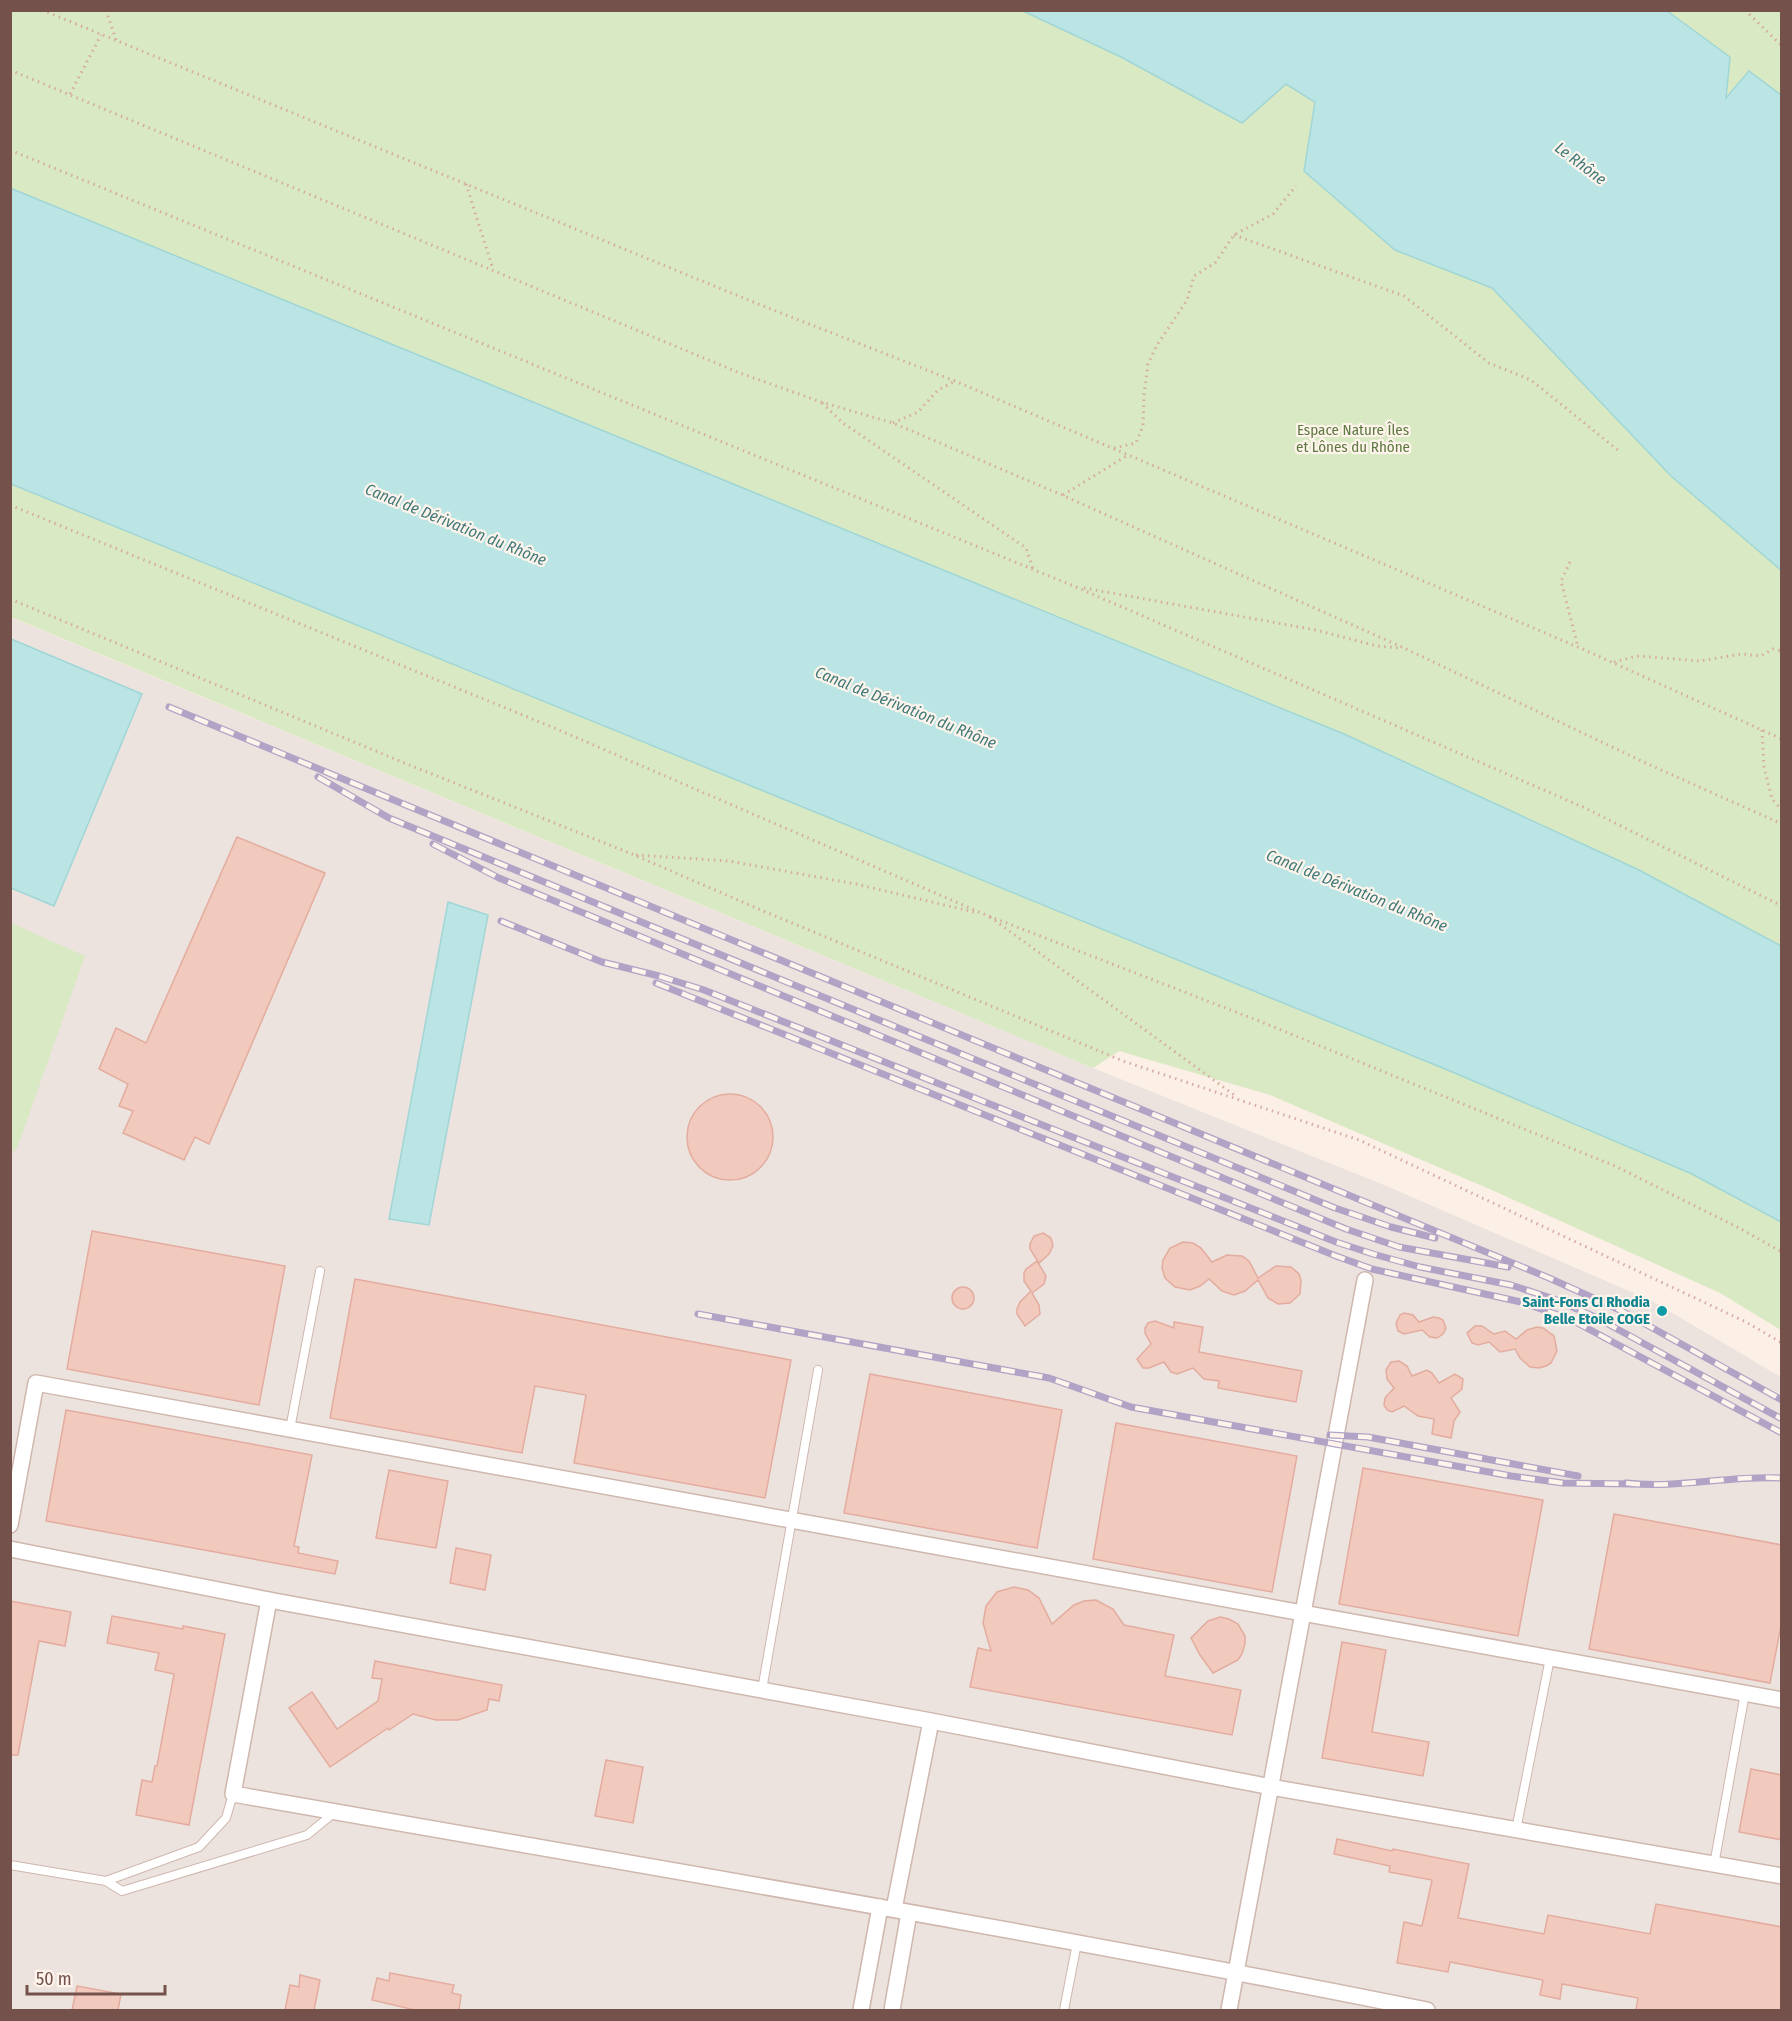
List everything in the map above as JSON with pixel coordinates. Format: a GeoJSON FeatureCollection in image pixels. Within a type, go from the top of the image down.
{"type":"FeatureCollection","features":[{"type":"Feature","properties":{"kind":"street"},"geometry":{"type":"LineString","coordinates":[[1229,2010],[1365,1280]]}},
{"type":"Feature","properties":{"kind":"street"},"geometry":{"type":"LineString","coordinates":[[10,1525],[36,1383],[1782,1700]]}},
{"type":"Feature","properties":{"kind":"street"},"geometry":{"type":"LineString","coordinates":[[10,1549],[269,1600],[931,1720],[1271,1787],[1782,1876]]}},
{"type":"Feature","properties":{"kind":"street"},"geometry":{"type":"LineString","coordinates":[[269,1600],[233,1794],[887,1908],[1236,1972],[1427,2010]]}},
{"type":"Feature","properties":{"kind":"street"},"geometry":{"type":"LineString","coordinates":[[861,2010],[931,1720]]}},
{"type":"Feature","properties":{"kind":"street"},"geometry":{"type":"LineString","coordinates":[[892,2010],[909,1912]]}},
{"type":"Feature","properties":{"kind":"lane"},"geometry":{"type":"LineString","coordinates":[[290,1429],[320,1271]]}},
{"type":"Feature","properties":{"kind":"lane"},"geometry":{"type":"LineString","coordinates":[[762,1690],[818,1370]]}},
{"type":"Feature","properties":{"kind":"lane"},"geometry":{"type":"LineString","coordinates":[[1515,1830],[1550,1657]]}},
{"type":"Feature","properties":{"kind":"lane"},"geometry":{"type":"LineString","coordinates":[[1714,1865],[1745,1693]]}},
{"type":"Feature","properties":{"kind":"lane"},"geometry":{"type":"LineString","coordinates":[[106,1881],[199,1847],[226,1818],[233,1794]]}},
{"type":"Feature","properties":{"kind":"lane"},"geometry":{"type":"LineString","coordinates":[[10,1865],[106,1881],[122,1891],[307,1835],[335,1812]]}},
{"type":"Feature","properties":{"kind":"lane"},"geometry":{"type":"LineString","coordinates":[[1064,2010],[1077,1943]]}},
{"type":"Feature","properties":{"kind":"path"},"geometry":{"type":"LineString","coordinates":[[42,10],[117,43],[763,306],[955,381],[1578,647],[1782,739]]}},
{"type":"Feature","properties":{"kind":"path"},"geometry":{"type":"LineString","coordinates":[[106,10],[117,43]]}},
{"type":"Feature","properties":{"kind":"path"},"geometry":{"type":"LineString","coordinates":[[1748,11],[1782,46]]}},
{"type":"Feature","properties":{"kind":"path"},"geometry":{"type":"LineString","coordinates":[[70,94],[101,35]]}},
{"type":"Feature","properties":{"kind":"path"},"geometry":{"type":"LineString","coordinates":[[10,70],[493,268],[740,373],[821,402],[893,423],[1062,495],[1404,648],[1650,765],[1782,824]]}},
{"type":"Feature","properties":{"kind":"path"},"geometry":{"type":"LineString","coordinates":[[10,150],[1076,587],[1583,807],[1782,906]]}},
{"type":"Feature","properties":{"kind":"path"},"geometry":{"type":"LineString","coordinates":[[466,184],[493,268]]}},
{"type":"Feature","properties":{"kind":"path"},"geometry":{"type":"LineString","coordinates":[[1113,448],[1136,443],[1143,426],[1148,364],[1157,345],[1187,300],[1194,276],[1215,264],[1234,236],[1273,214],[1296,186]]}},
{"type":"Feature","properties":{"kind":"path"},"geometry":{"type":"LineString","coordinates":[[1234,236],[1404,296],[1489,363],[1531,380],[1619,451]]}},
{"type":"Feature","properties":{"kind":"path"},"geometry":{"type":"LineString","coordinates":[[893,423],[918,412],[938,390],[955,381]]}},
{"type":"Feature","properties":{"kind":"path"},"geometry":{"type":"LineString","coordinates":[[821,402],[843,423],[1026,548],[1033,570]]}},
{"type":"Feature","properties":{"kind":"path"},"geometry":{"type":"LineString","coordinates":[[1062,495],[1128,455]]}},
{"type":"Feature","properties":{"kind":"path"},"geometry":{"type":"LineString","coordinates":[[10,505],[552,727],[986,915],[1259,1021],[1615,1166],[1782,1252]]}},
{"type":"Feature","properties":{"kind":"path"},"geometry":{"type":"LineString","coordinates":[[1570,562],[1561,581],[1578,647]]}},
{"type":"Feature","properties":{"kind":"path"},"geometry":{"type":"LineString","coordinates":[[1076,587],[1316,630],[1377,646],[1404,648]]}},
{"type":"Feature","properties":{"kind":"path"},"geometry":{"type":"LineString","coordinates":[[10,599],[407,764],[632,854],[772,915],[1124,1061],[1359,1140],[1746,1322],[1782,1343]]}},
{"type":"Feature","properties":{"kind":"path"},"geometry":{"type":"LineString","coordinates":[[1612,663],[1637,656],[1700,661],[1742,654],[1761,656],[1773,649],[1782,651]]}},
{"type":"Feature","properties":{"kind":"path"},"geometry":{"type":"LineString","coordinates":[[1762,730],[1764,767],[1772,799],[1782,810]]}},
{"type":"Feature","properties":{"kind":"path"},"geometry":{"type":"LineString","coordinates":[[632,854],[741,863],[856,884],[986,915],[1240,1100]]}},
{"type":"Feature","properties":{"kind":"shaded area"},"geometry":{"type":"Polygon","coordinates":[[[10,617],[1093,1068],[1384,1185],[1652,1301],[1781,1377],[1781,2010],[11,2010],[10,617]]]}},
{"type":"Feature","properties":{"kind":"green space","name":"Espace Nature Îles et Lônes du Rhône"},"geometry":{"type":"Polygon","coordinates":[[[10,11],[1781,11],[1781,1080],[11,342],[10,11]]]}},
{"type":"Feature","properties":{"kind":"green space"},"geometry":{"type":"Polygon","coordinates":[[[10,484],[1450,1071],[1692,1174],[1781,1222],[1781,1330],[1720,1293],[1494,1191],[1270,1095],[1119,1051],[1093,1068],[11,617],[10,484]]]}},
{"type":"Feature","properties":{"kind":"green space"},"geometry":{"type":"Polygon","coordinates":[[[11,923],[85,956],[18,1146],[11,1155],[11,923]]]}},
{"type":"Feature","properties":{"kind":"water","name":"Le Rhône"},"geometry":{"type":"Polygon","coordinates":[[[1023,11],[1667,11],[1730,57],[1726,98],[1749,71],[1781,95],[1781,570],[1671,476],[1492,288],[1395,250],[1304,171],[1315,102],[1286,84],[1242,123],[1121,57],[1023,11]]]}},
{"type":"Feature","properties":{"kind":"water","name":"Canal de Dérivation du Rhône"},"geometry":{"type":"Polygon","coordinates":[[[10,188],[1344,734],[1639,870],[1781,946],[1781,1222],[1692,1174],[1450,1071],[11,484],[10,188]]]}},
{"type":"Feature","properties":{"kind":"water"},"geometry":{"type":"Polygon","coordinates":[[[11,639],[142,694],[54,906],[11,888],[11,639]]]}},
{"type":"Feature","properties":{"kind":"water"},"geometry":{"type":"Polygon","coordinates":[[[448,902],[488,915],[429,1225],[389,1219],[448,902]]]}},
{"type":"Feature","properties":{"kind":"building"},"geometry":{"type":"Polygon","coordinates":[[[237,837],[325,873],[209,1144],[195,1137],[184,1160],[123,1133],[133,1111],[119,1106],[128,1084],[99,1069],[116,1028],[146,1043],[237,837]]]}},
{"type":"Feature","properties":{"kind":"building"},"geometry":{"type":"Polygon","coordinates":[[[730,1094],[754,1101],[766,1113],[773,1137],[766,1161],[754,1173],[730,1180],[706,1173],[694,1161],[687,1137],[694,1113],[706,1101],[730,1094]]]}},
{"type":"Feature","properties":{"kind":"building"},"geometry":{"type":"Polygon","coordinates":[[[92,1231],[285,1266],[259,1405],[67,1369],[92,1231]]]}},
{"type":"Feature","properties":{"kind":"building"},"geometry":{"type":"Polygon","coordinates":[[[1043,1233],[1051,1238],[1053,1246],[1049,1254],[1039,1263],[1030,1249],[1030,1244],[1034,1236],[1043,1233]]]}},
{"type":"Feature","properties":{"kind":"building"},"geometry":{"type":"Polygon","coordinates":[[[1183,1242],[1193,1243],[1201,1248],[1212,1262],[1227,1255],[1242,1256],[1249,1261],[1258,1278],[1276,1266],[1291,1267],[1299,1274],[1301,1280],[1300,1294],[1290,1303],[1278,1304],[1268,1298],[1258,1280],[1245,1291],[1234,1295],[1222,1291],[1209,1279],[1190,1290],[1175,1287],[1165,1278],[1162,1268],[1163,1260],[1170,1248],[1183,1242]]]}},
{"type":"Feature","properties":{"kind":"building"},"geometry":{"type":"Polygon","coordinates":[[[1037,1261],[1046,1276],[1044,1284],[1032,1293],[1039,1305],[1040,1314],[1025,1326],[1017,1314],[1017,1309],[1020,1302],[1031,1291],[1024,1281],[1024,1273],[1037,1261]]]}},
{"type":"Feature","properties":{"kind":"building"},"geometry":{"type":"Polygon","coordinates":[[[355,1279],[791,1360],[765,1498],[574,1463],[586,1395],[535,1386],[522,1453],[330,1418],[355,1279]]]}},
{"type":"Feature","properties":{"kind":"building"},"geometry":{"type":"Polygon","coordinates":[[[959,1287],[967,1287],[974,1294],[974,1302],[967,1309],[959,1309],[952,1302],[952,1294],[959,1287]]]}},
{"type":"Feature","properties":{"kind":"building"},"geometry":{"type":"Polygon","coordinates":[[[1404,1313],[1413,1315],[1419,1322],[1433,1317],[1439,1318],[1443,1320],[1446,1328],[1437,1338],[1430,1337],[1422,1330],[1404,1334],[1398,1331],[1396,1323],[1400,1315],[1404,1313]]]}},
{"type":"Feature","properties":{"kind":"building"},"geometry":{"type":"Polygon","coordinates":[[[1155,1321],[1174,1328],[1174,1322],[1203,1327],[1199,1352],[1302,1371],[1296,1402],[1218,1388],[1219,1381],[1204,1379],[1193,1368],[1177,1374],[1171,1372],[1164,1362],[1143,1368],[1137,1359],[1151,1344],[1145,1328],[1148,1323],[1155,1321]]]}},
{"type":"Feature","properties":{"kind":"building"},"geometry":{"type":"Polygon","coordinates":[[[1475,1326],[1482,1326],[1494,1334],[1505,1331],[1516,1339],[1527,1330],[1543,1328],[1554,1336],[1557,1351],[1551,1363],[1546,1366],[1530,1367],[1520,1358],[1515,1349],[1500,1352],[1489,1342],[1478,1345],[1472,1343],[1467,1333],[1475,1326]]]}},
{"type":"Feature","properties":{"kind":"building"},"geometry":{"type":"Polygon","coordinates":[[[1399,1361],[1407,1366],[1412,1376],[1427,1370],[1439,1383],[1455,1374],[1463,1379],[1462,1389],[1451,1398],[1460,1412],[1454,1421],[1451,1438],[1432,1434],[1434,1419],[1418,1416],[1404,1406],[1392,1412],[1387,1410],[1384,1405],[1385,1398],[1394,1388],[1387,1379],[1386,1370],[1391,1362],[1399,1361]]]}},
{"type":"Feature","properties":{"kind":"building"},"geometry":{"type":"Polygon","coordinates":[[[870,1374],[1062,1410],[1037,1548],[844,1513],[870,1374]]]}},
{"type":"Feature","properties":{"kind":"building"},"geometry":{"type":"Polygon","coordinates":[[[66,1410],[312,1455],[294,1546],[299,1547],[298,1553],[338,1561],[335,1574],[46,1521],[66,1410]]]}},
{"type":"Feature","properties":{"kind":"building"},"geometry":{"type":"Polygon","coordinates":[[[1116,1423],[1297,1456],[1272,1592],[1093,1559],[1116,1423]]]}},
{"type":"Feature","properties":{"kind":"building"},"geometry":{"type":"Polygon","coordinates":[[[1363,1468],[1543,1500],[1518,1636],[1339,1604],[1363,1468]]]}},
{"type":"Feature","properties":{"kind":"building"},"geometry":{"type":"Polygon","coordinates":[[[389,1470],[448,1481],[436,1548],[376,1538],[389,1470]]]}},
{"type":"Feature","properties":{"kind":"building"},"geometry":{"type":"Polygon","coordinates":[[[1614,1514],[1782,1545],[1782,1620],[1770,1683],[1589,1649],[1614,1514]]]}},
{"type":"Feature","properties":{"kind":"building"},"geometry":{"type":"Polygon","coordinates":[[[456,1548],[491,1555],[485,1590],[450,1583],[456,1548]]]}},
{"type":"Feature","properties":{"kind":"building"},"geometry":{"type":"Polygon","coordinates":[[[1014,1587],[1028,1590],[1039,1598],[1052,1624],[1074,1605],[1096,1600],[1113,1609],[1124,1625],[1174,1635],[1165,1676],[1241,1690],[1232,1735],[970,1687],[978,1648],[991,1651],[983,1623],[986,1606],[997,1592],[1014,1587]]]}},
{"type":"Feature","properties":{"kind":"building"},"geometry":{"type":"Polygon","coordinates":[[[10,1601],[71,1612],[65,1646],[39,1641],[18,1755],[10,1755],[10,1601]]]}},
{"type":"Feature","properties":{"kind":"building"},"geometry":{"type":"Polygon","coordinates":[[[112,1616],[225,1634],[189,1825],[136,1815],[142,1780],[152,1782],[155,1766],[157,1766],[174,1674],[155,1670],[159,1653],[107,1643],[112,1616]]]}},
{"type":"Feature","properties":{"kind":"building"},"geometry":{"type":"Polygon","coordinates":[[[1220,1617],[1238,1624],[1245,1636],[1245,1644],[1238,1660],[1213,1673],[1191,1638],[1208,1621],[1220,1617]]]}},
{"type":"Feature","properties":{"kind":"building"},"geometry":{"type":"Polygon","coordinates":[[[1342,1642],[1386,1650],[1372,1732],[1429,1742],[1423,1776],[1322,1758],[1342,1642]]]}},
{"type":"Feature","properties":{"kind":"building"},"geometry":{"type":"Polygon","coordinates":[[[375,1661],[502,1685],[499,1701],[489,1699],[487,1710],[458,1720],[436,1720],[413,1714],[330,1767],[289,1708],[312,1692],[337,1729],[378,1701],[382,1679],[372,1678],[375,1661]]]}},
{"type":"Feature","properties":{"kind":"building"},"geometry":{"type":"Polygon","coordinates":[[[606,1760],[643,1767],[633,1823],[595,1816],[606,1760]]]}},
{"type":"Feature","properties":{"kind":"building"},"geometry":{"type":"Polygon","coordinates":[[[1751,1769],[1782,1775],[1782,1840],[1739,1832],[1751,1769]]]}},
{"type":"Feature","properties":{"kind":"building"},"geometry":{"type":"Polygon","coordinates":[[[1337,1839],[1469,1864],[1458,1918],[1544,1934],[1548,1915],[1650,1934],[1656,1904],[1782,1927],[1782,2010],[1636,2010],[1638,1998],[1562,1984],[1560,1999],[1540,1995],[1543,1980],[1450,1962],[1448,1972],[1397,1963],[1404,1922],[1422,1926],[1432,1880],[1389,1872],[1390,1866],[1334,1854],[1337,1839]]]}},
{"type":"Feature","properties":{"kind":"building"},"geometry":{"type":"Polygon","coordinates":[[[390,1973],[454,1985],[452,1993],[461,1995],[459,2010],[415,2010],[372,2000],[377,1978],[389,1981],[390,1973]]]}},
{"type":"Feature","properties":{"kind":"building"},"geometry":{"type":"Polygon","coordinates":[[[300,1975],[320,1980],[314,2010],[285,2010],[290,1985],[299,1987],[300,1975]]]}},
{"type":"Feature","properties":{"kind":"building"},"geometry":{"type":"Polygon","coordinates":[[[77,1986],[121,1994],[118,2010],[72,2010],[77,1986]]]}},
{"type":"Feature","properties":{"kind":"railway"},"geometry":{"type":"LineString","coordinates":[[169,707],[1549,1278],[1622,1311],[1782,1400]]}},
{"type":"Feature","properties":{"kind":"railway"},"geometry":{"type":"LineString","coordinates":[[318,777],[389,818],[1335,1208],[1391,1227],[1435,1238]]}},
{"type":"Feature","properties":{"kind":"railway"},"geometry":{"type":"LineString","coordinates":[[433,844],[499,878],[1346,1229],[1399,1247],[1508,1267]]}},
{"type":"Feature","properties":{"kind":"railway"},"geometry":{"type":"LineString","coordinates":[[501,921],[602,962],[704,990],[1336,1242],[1420,1267],[1511,1285],[1557,1300],[1597,1318],[1782,1419]]}},
{"type":"Feature","properties":{"kind":"railway"},"geometry":{"type":"LineString","coordinates":[[656,983],[1336,1256],[1372,1269],[1521,1302],[1570,1319],[1782,1433]]}},
{"type":"Feature","properties":{"kind":"railway"},"geometry":{"type":"LineString","coordinates":[[698,1314],[1049,1378],[1131,1407],[1511,1476],[1563,1483],[1634,1484]]}},
{"type":"Feature","properties":{"kind":"railway"},"geometry":{"type":"LineString","coordinates":[[1330,1435],[1368,1437],[1578,1476]]}},
{"type":"Feature","properties":{"kind":"railway"},"geometry":{"type":"LineString","coordinates":[[1626,1483],[1665,1484],[1743,1478],[1782,1478]]}},
{"type":"Feature","properties":{"kind":"place","name":"Saint-Fons CI Rhodia Belle Etoile COGE"},"geometry":{"type":"Point","coordinates":[1662,1311]}}]}
